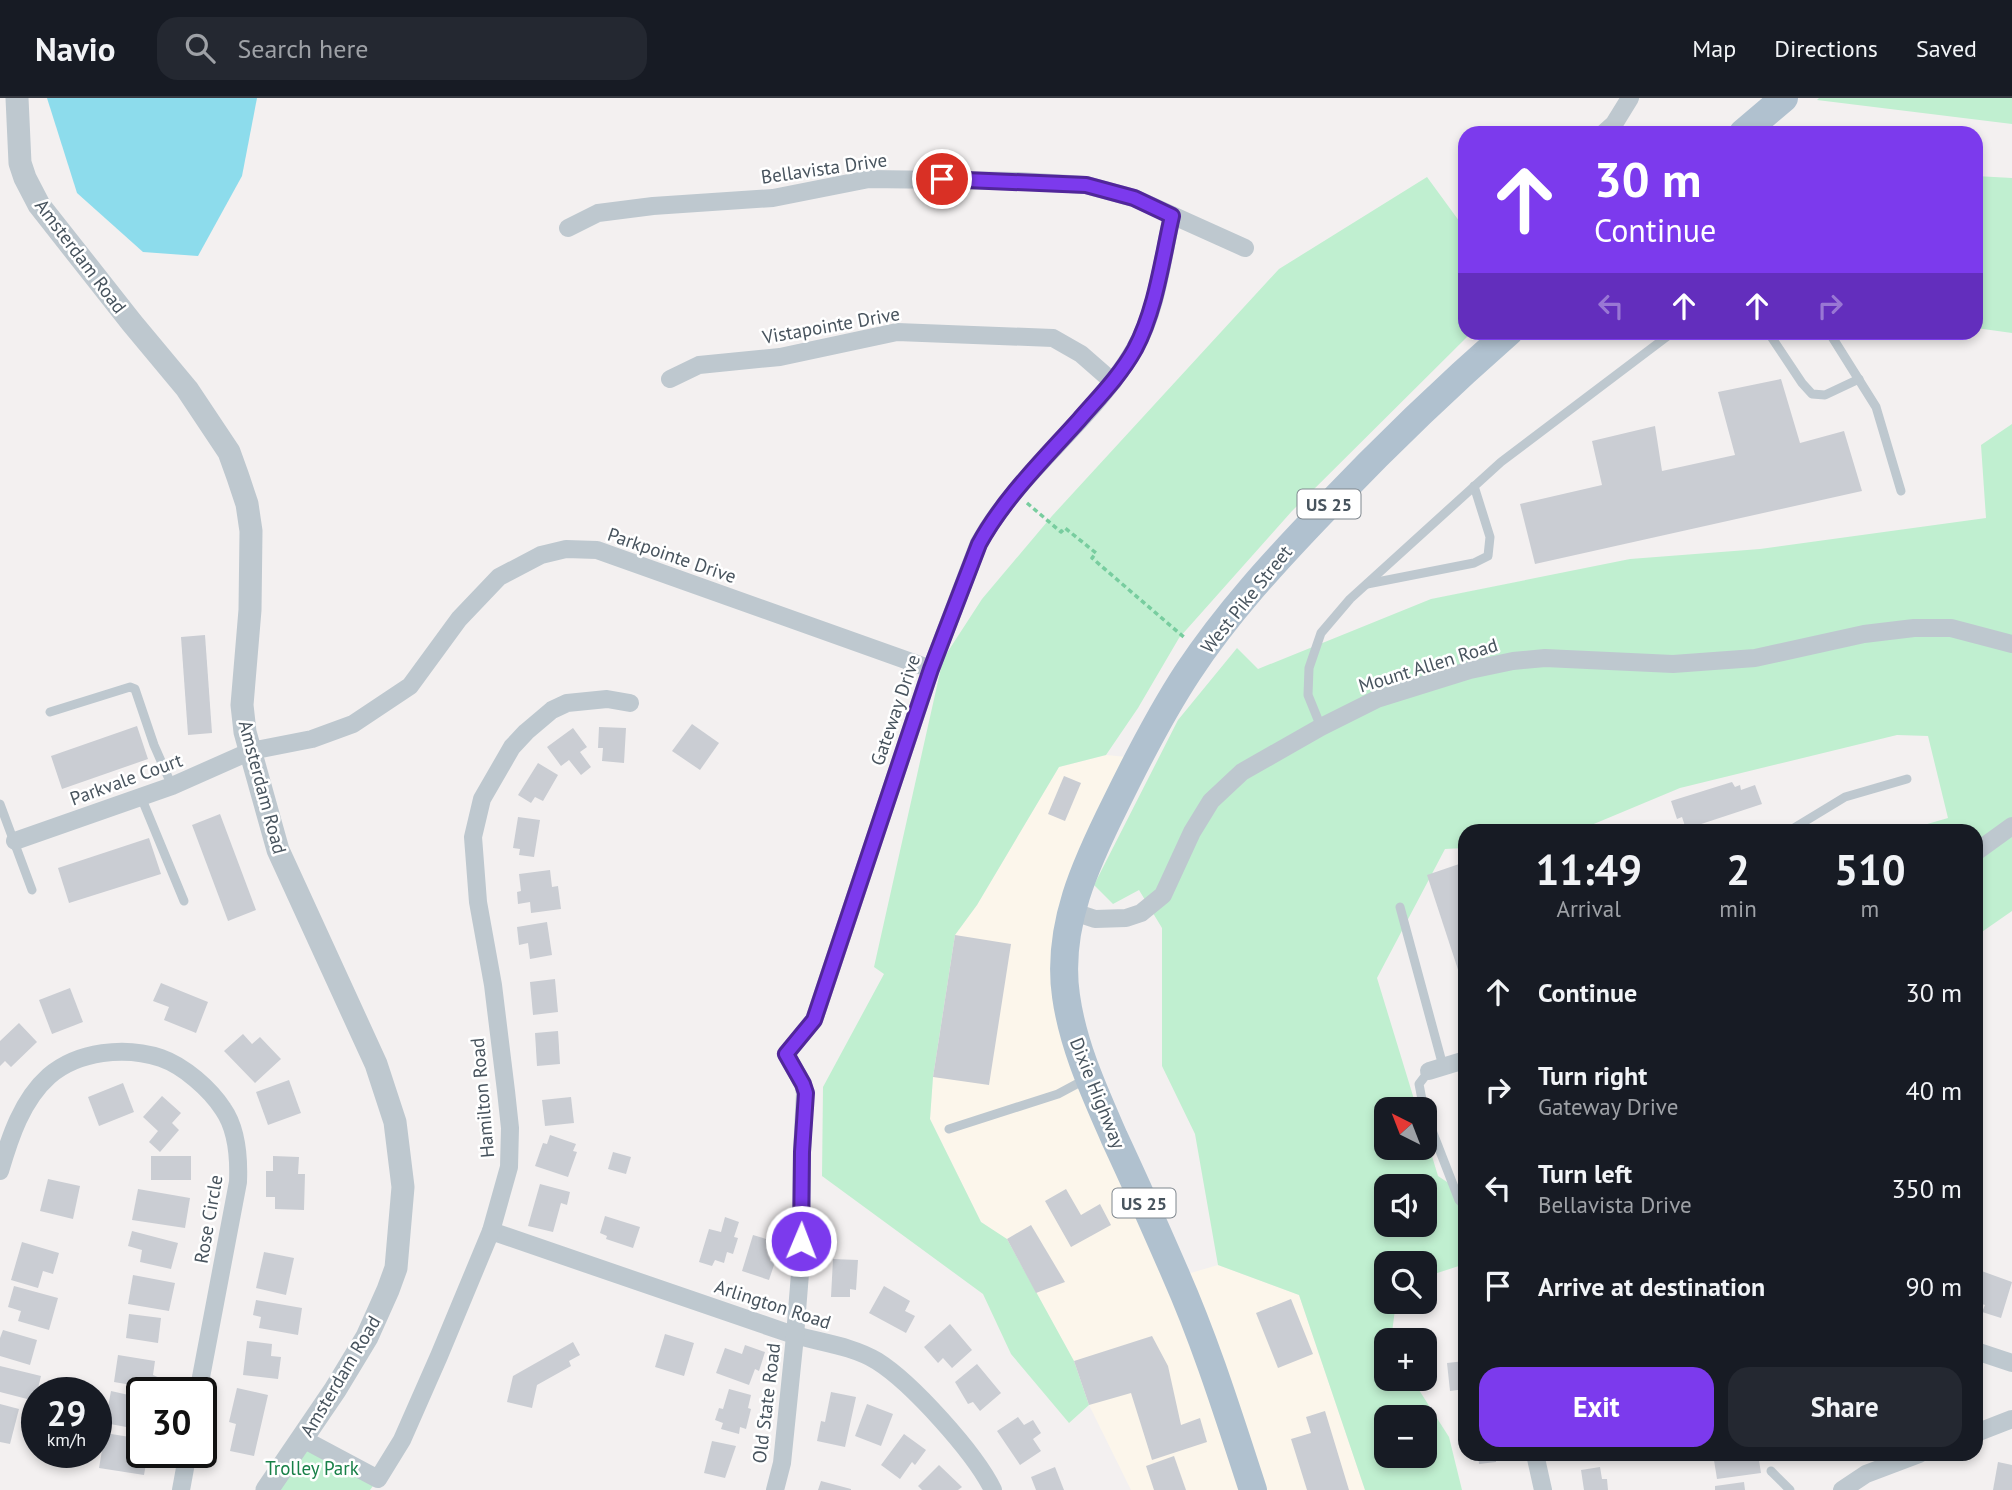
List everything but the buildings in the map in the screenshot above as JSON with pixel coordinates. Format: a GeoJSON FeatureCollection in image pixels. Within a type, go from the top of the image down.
{"type":"FeatureCollection","features":[{"type":"Feature","properties":{"kind":"main road"},"geometry":{"type":"LineString","coordinates":[[1751,126],[1784,98]]}},
{"type":"Feature","properties":{"kind":"main road","name":"West Pike Street"},"geometry":{"type":"LineString","coordinates":[[1173,697],[1240,600],[1341,492],[1499,340]]}},
{"type":"Feature","properties":{"kind":"main road","name":"Dixie Highway"},"geometry":{"type":"LineString","coordinates":[[1173,697],[1138,758],[1089,857],[1070,911],[1067,928],[1066,996],[1074,1038],[1088,1078],[1194,1318],[1217,1378],[1253,1490]]}},
{"type":"Feature","properties":{"kind":"street","name":"Amsterdam Road"},"geometry":{"type":"LineString","coordinates":[[17,98],[20,163],[39,205],[194,399],[229,452],[239,477],[251,531],[250,610],[242,705],[245,732],[278,850],[376,1064],[395,1122],[403,1187],[396,1268],[367,1337],[303,1439],[267,1490]]}},
{"type":"Feature","properties":{"kind":"street"},"geometry":{"type":"LineString","coordinates":[[1612,126],[1630,98]]}},
{"type":"Feature","properties":{"kind":"street","name":"Bellavista Drive"},"geometry":{"type":"LineString","coordinates":[[568,228],[598,213],[653,206],[773,198],[869,179],[1018,181],[1086,185],[1134,198],[1245,248]]}},
{"type":"Feature","properties":{"kind":"street","name":"Gateway Drive"},"geometry":{"type":"LineString","coordinates":[[786,1054],[814,1020],[931,669],[979,544],[989,525],[1015,492],[1113,382],[1135,348],[1148,316],[1172,216]]}},
{"type":"Feature","properties":{"kind":"street","name":"Vistapointe Drive"},"geometry":{"type":"LineString","coordinates":[[670,379],[699,365],[780,357],[897,332],[1053,338],[1081,355],[1113,382]]}},
{"type":"Feature","properties":{"kind":"street","name":"Parkpointe Drive"},"geometry":{"type":"LineString","coordinates":[[251,751],[312,739],[353,724],[382,707],[410,686],[459,619],[499,577],[541,555],[566,549],[597,550],[931,669]]}},
{"type":"Feature","properties":{"kind":"street","name":"Mount Allen Road"},"geometry":{"type":"LineString","coordinates":[[1070,911],[1095,919],[1126,918],[1150,907],[1163,895],[1192,832],[1211,801],[1242,772],[1377,699],[1470,670],[1545,658],[1673,664],[1755,658],[1864,634],[1914,628],[1951,628],[2012,643]]}},
{"type":"Feature","properties":{"kind":"street","name":"Hamilton Road"},"geometry":{"type":"LineString","coordinates":[[303,1439],[378,1479],[402,1440],[491,1231],[509,1167],[510,1128],[493,985],[478,902],[473,838],[482,799],[512,747],[552,710],[567,702],[607,699],[630,703]]}},
{"type":"Feature","properties":{"kind":"street","name":"Parkvale Court"},"geometry":{"type":"LineString","coordinates":[[15,841],[172,786],[251,751]]}},
{"type":"Feature","properties":{"kind":"street"},"geometry":{"type":"LineString","coordinates":[[1983,847],[2012,826]]}},
{"type":"Feature","properties":{"kind":"street","name":"Rose Circle"},"geometry":{"type":"LineString","coordinates":[[0,1171],[15,1125],[33,1094],[49,1076],[76,1060],[111,1052],[130,1052],[162,1059],[191,1076],[224,1109],[232,1126],[239,1159],[238,1182],[201,1377]]}},
{"type":"Feature","properties":{"kind":"street","name":"Old State Road"},"geometry":{"type":"LineString","coordinates":[[775,1490],[782,1463],[801,1261],[802,1152],[806,1093],[786,1054]]}},
{"type":"Feature","properties":{"kind":"street"},"geometry":{"type":"LineString","coordinates":[[1436,1069],[1458,1062]]}},
{"type":"Feature","properties":{"kind":"street","name":"Arlington Road"},"geometry":{"type":"LineString","coordinates":[[491,1231],[795,1336],[857,1351],[890,1370],[937,1415],[983,1470],[993,1490]]}},
{"type":"Feature","properties":{"kind":"street"},"geometry":{"type":"LineString","coordinates":[[1983,1353],[2012,1363]]}},
{"type":"Feature","properties":{"kind":"street"},"geometry":{"type":"LineString","coordinates":[[1983,1430],[2012,1419]]}},
{"type":"Feature","properties":{"kind":"street"},"geometry":{"type":"LineString","coordinates":[[1537,1461],[1543,1490]]}},
{"type":"Feature","properties":{"kind":"street"},"geometry":{"type":"LineString","coordinates":[[1842,1490],[1866,1474],[1900,1461]]}},
{"type":"Feature","properties":{"kind":"street"},"geometry":{"type":"LineString","coordinates":[[181,1490],[185,1468]]}},
{"type":"Feature","properties":{"kind":"lane"},"geometry":{"type":"LineString","coordinates":[[1321,727],[1308,695],[1309,668],[1321,633],[1350,599],[1502,462],[1663,340]]}},
{"type":"Feature","properties":{"kind":"lane"},"geometry":{"type":"LineString","coordinates":[[1773,340],[1812,394],[1825,395],[1859,379]]}},
{"type":"Feature","properties":{"kind":"lane"},"geometry":{"type":"LineString","coordinates":[[1834,340],[1876,407],[1900,491]]}},
{"type":"Feature","properties":{"kind":"lane"},"geometry":{"type":"LineString","coordinates":[[1367,584],[1474,564],[1488,556],[1490,537],[1474,486]]}},
{"type":"Feature","properties":{"kind":"lane"},"geometry":{"type":"LineString","coordinates":[[50,712],[130,687],[135,689],[154,745],[172,786]]}},
{"type":"Feature","properties":{"kind":"lane"},"geometry":{"type":"LineString","coordinates":[[1801,824],[1845,797],[1907,779]]}},
{"type":"Feature","properties":{"kind":"lane"},"geometry":{"type":"LineString","coordinates":[[141,797],[184,901]]}},
{"type":"Feature","properties":{"kind":"lane"},"geometry":{"type":"LineString","coordinates":[[0,804],[32,890]]}},
{"type":"Feature","properties":{"kind":"lane"},"geometry":{"type":"LineString","coordinates":[[1400,906],[1436,1069],[1419,1084],[1422,1097]]}},
{"type":"Feature","properties":{"kind":"lane"},"geometry":{"type":"LineString","coordinates":[[948,1129],[1058,1094],[1088,1078]]}},
{"type":"Feature","properties":{"kind":"lane"},"geometry":{"type":"LineString","coordinates":[[1437,1143],[1458,1197]]}},
{"type":"Feature","properties":{"kind":"lane"},"geometry":{"type":"LineString","coordinates":[[1771,1471],[1790,1490]]}},
{"type":"Feature","properties":{"kind":"path"},"geometry":{"type":"LineString","coordinates":[[1015,492],[1061,532],[1065,528],[1096,553],[1092,558],[1202,653]]}},
{"type":"Feature","properties":{"kind":"shaded area"},"geometry":{"type":"Polygon","coordinates":[[[1106,755],[1138,758],[1089,857],[1064,977],[1177,1277],[1218,1265],[1299,1295],[1365,1490],[1131,1490],[1089,1405],[1074,1361],[1007,1240],[981,1222],[930,1119],[933,1077],[955,935],[977,905],[1059,767],[1106,755]]]}},
{"type":"Feature","properties":{"kind":"green space"},"geometry":{"type":"Polygon","coordinates":[[[2012,98],[2012,124],[1817,100],[2012,98]]]}},
{"type":"Feature","properties":{"kind":"green space"},"geometry":{"type":"Polygon","coordinates":[[[1983,176],[2012,178],[2012,333],[1983,329],[1983,176]]]}},
{"type":"Feature","properties":{"kind":"green space"},"geometry":{"type":"Polygon","coordinates":[[[1427,177],[1458,219],[1458,340],[1464,340],[1292,511],[1179,638],[1138,708],[1106,755],[1059,767],[977,905],[955,935],[933,1077],[930,1119],[981,1222],[1007,1239],[1074,1361],[1089,1405],[1069,1423],[1011,1354],[983,1294],[822,1176],[823,1087],[884,974],[874,967],[943,659],[982,599],[1052,516],[1279,269],[1427,177]]]}},
{"type":"Feature","properties":{"kind":"green space"},"geometry":{"type":"Polygon","coordinates":[[[2012,424],[2012,911],[1983,931],[1983,824],[1927,824],[1948,818],[1928,736],[1897,735],[1680,788],[1594,824],[1458,824],[1458,848],[1445,849],[1377,978],[1413,1097],[1374,1097],[1374,1160],[1433,1160],[1438,1176],[1458,1189],[1458,1266],[1437,1273],[1437,1251],[1374,1251],[1374,1314],[1394,1314],[1393,1328],[1374,1328],[1374,1391],[1420,1391],[1429,1405],[1374,1405],[1374,1468],[1437,1468],[1437,1418],[1449,1437],[1462,1490],[1365,1490],[1299,1295],[1218,1265],[1195,1134],[1162,1066],[1162,928],[1139,890],[1113,904],[1094,885],[1178,720],[1237,648],[1258,669],[1431,599],[1630,559],[1760,549],[1986,518],[1981,445],[2012,424]]]}},
{"type":"Feature","properties":{"kind":"green space","name":"Trolley Park"},"geometry":{"type":"Polygon","coordinates":[[[303,1439],[378,1479],[370,1490],[267,1490],[303,1439]]]}},
{"type":"Feature","properties":{"kind":"water"},"geometry":{"type":"Polygon","coordinates":[[[47,98],[257,98],[242,176],[198,256],[143,252],[77,193],[47,98]]]}},
{"type":"Feature","properties":{"kind":"route"},"geometry":{"type":"LineString","coordinates":[[801,1241],[806,1093],[786,1054],[814,1020],[931,669],[979,544],[989,525],[1015,492],[1113,382],[1135,348],[1156,289],[1172,216],[1134,198],[1086,185],[942,179]]}}]}
